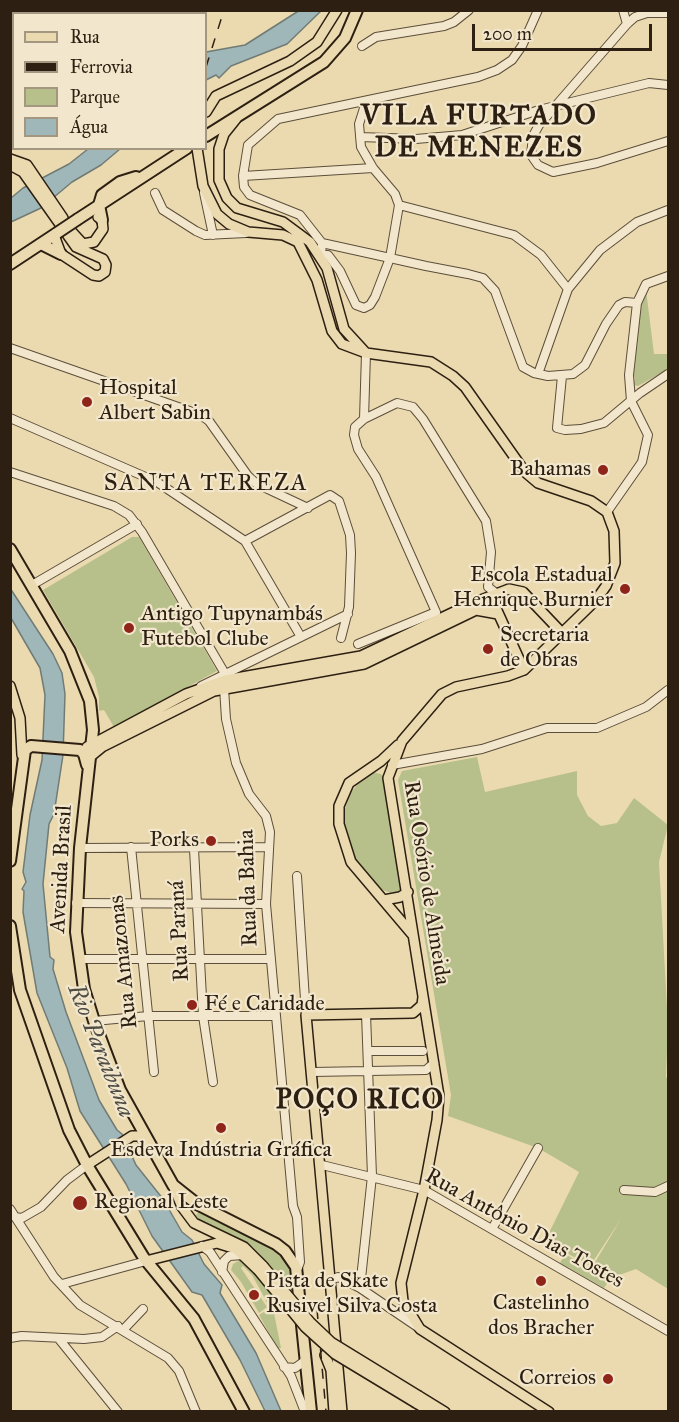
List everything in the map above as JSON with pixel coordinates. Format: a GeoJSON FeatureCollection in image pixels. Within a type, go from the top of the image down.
{"type":"FeatureCollection","features":[{"type":"Feature","properties":{"kind":"highway"},"geometry":{"type":"LineString","coordinates":[[209,134],[324,62],[341,44],[351,16],[357,10]]}},
{"type":"Feature","properties":{"kind":"highway"},"geometry":{"type":"LineString","coordinates":[[102,220],[99,205],[102,195],[111,187],[128,179],[143,177],[184,150]]}},
{"type":"Feature","properties":{"kind":"highway"},"geometry":{"type":"LineString","coordinates":[[10,264],[99,205]]}},
{"type":"Feature","properties":{"kind":"highway"},"geometry":{"type":"LineString","coordinates":[[41,244],[61,254]]}},
{"type":"Feature","properties":{"kind":"highway","name":"Avenida Brasil"},"geometry":{"type":"LineString","coordinates":[[10,549],[82,674],[90,701],[93,730],[76,903],[79,959],[94,1021],[117,1084],[173,1185]]}},
{"type":"Feature","properties":{"kind":"highway"},"geometry":{"type":"LineString","coordinates":[[77,750],[88,743],[93,730]]}},
{"type":"Feature","properties":{"kind":"highway"},"geometry":{"type":"LineString","coordinates":[[10,861],[22,755],[32,746],[77,750],[84,754],[88,770]]}},
{"type":"Feature","properties":{"kind":"highway"},"geometry":{"type":"LineString","coordinates":[[10,926],[20,990],[66,1121],[146,1261],[192,1316],[244,1412]]}},
{"type":"Feature","properties":{"kind":"highway"},"geometry":{"type":"LineString","coordinates":[[173,1185],[197,1204],[280,1247],[298,1273]]}},
{"type":"Feature","properties":{"kind":"highway","name":"Rua da Bahia"},"geometry":{"type":"LineString","coordinates":[[298,1273],[311,1412]]}},
{"type":"Feature","properties":{"kind":"main road"},"geometry":{"type":"LineString","coordinates":[[207,110],[216,96],[290,61],[317,42],[337,10]]}},
{"type":"Feature","properties":{"kind":"main road"},"geometry":{"type":"LineString","coordinates":[[237,117],[224,134],[219,150],[219,180],[226,198],[237,207],[283,222],[298,231],[321,255],[346,333],[366,353]]}},
{"type":"Feature","properties":{"kind":"main road"},"geometry":{"type":"LineString","coordinates":[[197,150],[203,186],[217,214],[229,224],[248,232],[291,237],[298,242],[310,262],[332,331],[342,344],[366,353],[431,362],[465,387],[525,472],[538,483],[591,501],[607,512]]}},
{"type":"Feature","properties":{"kind":"main road"},"geometry":{"type":"LineString","coordinates":[[10,159],[22,162],[56,213],[77,239],[90,244],[102,233],[102,220],[93,215],[81,217]]}},
{"type":"Feature","properties":{"kind":"main road"},"geometry":{"type":"LineString","coordinates":[[10,165],[27,171]]}},
{"type":"Feature","properties":{"kind":"main road"},"geometry":{"type":"LineString","coordinates":[[55,234],[61,254],[93,275],[99,276],[106,269],[103,259],[76,248],[56,213]]}},
{"type":"Feature","properties":{"kind":"main road"},"geometry":{"type":"LineString","coordinates":[[310,262],[321,255]]}},
{"type":"Feature","properties":{"kind":"main road"},"geometry":{"type":"LineString","coordinates":[[321,291],[331,294],[335,300]]}},
{"type":"Feature","properties":{"kind":"main road","name":"Rua Osório de Almeida"},"geometry":{"type":"LineString","coordinates":[[420,1329],[403,1301],[401,1283],[424,1190],[437,1120],[439,1096],[389,781],[392,765],[402,741],[442,694],[456,687],[508,676],[524,670],[596,600],[613,570],[616,547],[607,512]]}},
{"type":"Feature","properties":{"kind":"main road"},"geometry":{"type":"LineString","coordinates":[[91,756],[186,694],[224,680],[374,661],[497,594],[509,590],[519,590],[562,633]]}},
{"type":"Feature","properties":{"kind":"main road"},"geometry":{"type":"LineString","coordinates":[[497,594],[495,606],[524,670]]}},
{"type":"Feature","properties":{"kind":"main road"},"geometry":{"type":"LineString","coordinates":[[475,607],[498,614]]}},
{"type":"Feature","properties":{"kind":"main road"},"geometry":{"type":"LineString","coordinates":[[77,750],[137,725],[224,680]]}},
{"type":"Feature","properties":{"kind":"main road"},"geometry":{"type":"LineString","coordinates":[[10,686],[22,734],[22,755]]}},
{"type":"Feature","properties":{"kind":"main road"},"geometry":{"type":"LineString","coordinates":[[22,734],[32,746]]}},
{"type":"Feature","properties":{"kind":"main road"},"geometry":{"type":"LineString","coordinates":[[402,741],[370,769],[355,776],[344,791],[339,806],[340,835],[356,870],[414,937]]}},
{"type":"Feature","properties":{"kind":"main road"},"geometry":{"type":"LineString","coordinates":[[370,769],[392,765]]}},
{"type":"Feature","properties":{"kind":"main road"},"geometry":{"type":"LineString","coordinates":[[370,769],[382,771],[389,781]]}},
{"type":"Feature","properties":{"kind":"main road"},"geometry":{"type":"LineString","coordinates":[[384,900],[400,897],[408,892]]}},
{"type":"Feature","properties":{"kind":"main road"},"geometry":{"type":"LineString","coordinates":[[413,1013],[422,1005],[424,995]]}},
{"type":"Feature","properties":{"kind":"main road"},"geometry":{"type":"LineString","coordinates":[[342,1412],[322,1165],[306,1015],[413,1013],[422,1018],[429,1027]]}},
{"type":"Feature","properties":{"kind":"main road"},"geometry":{"type":"LineString","coordinates":[[91,1163],[132,1136],[142,1138],[154,1152]]}},
{"type":"Feature","properties":{"kind":"main road","name":"Avenida Brasil"},"geometry":{"type":"LineString","coordinates":[[173,1185],[182,1207],[192,1221],[211,1233],[244,1247],[260,1268]]}},
{"type":"Feature","properties":{"kind":"main road"},"geometry":{"type":"LineString","coordinates":[[146,1261],[199,1246],[223,1244],[244,1255],[260,1268],[310,1322],[332,1342],[418,1399],[431,1412]]}},
{"type":"Feature","properties":{"kind":"main road"},"geometry":{"type":"LineString","coordinates":[[260,1268],[317,1338],[335,1354],[445,1412]]}},
{"type":"Feature","properties":{"kind":"main road"},"geometry":{"type":"LineString","coordinates":[[420,1329],[549,1411]]}},
{"type":"Feature","properties":{"kind":"main road"},"geometry":{"type":"LineString","coordinates":[[317,1338],[331,1370],[334,1412]]}},
{"type":"Feature","properties":{"kind":"street"},"geometry":{"type":"LineString","coordinates":[[362,46],[376,37],[444,26],[454,22],[469,10]]}},
{"type":"Feature","properties":{"kind":"street"},"geometry":{"type":"LineString","coordinates":[[538,10],[522,46],[512,60],[497,70],[478,77],[374,97],[366,102],[278,119],[248,145],[243,176],[244,187],[250,195],[300,215],[322,243],[483,278],[495,291],[523,367],[536,374],[561,376],[573,374],[585,365],[606,324],[619,305],[625,302],[637,303]]}},
{"type":"Feature","properties":{"kind":"street"},"geometry":{"type":"LineString","coordinates":[[622,10],[627,24]]}},
{"type":"Feature","properties":{"kind":"street"},"geometry":{"type":"LineString","coordinates":[[669,15],[656,13],[635,17],[627,24],[540,125],[531,145],[531,155],[538,165],[553,172],[597,163],[669,141]]}},
{"type":"Feature","properties":{"kind":"street"},"geometry":{"type":"LineString","coordinates":[[360,137],[440,139],[462,135],[557,106],[649,83],[669,85]]}},
{"type":"Feature","properties":{"kind":"street"},"geometry":{"type":"LineString","coordinates":[[322,243],[321,255],[328,255],[340,271],[356,305],[364,308],[370,305],[390,258],[399,205],[395,194],[361,147],[359,124],[366,102]]}},
{"type":"Feature","properties":{"kind":"street"},"geometry":{"type":"LineString","coordinates":[[243,176],[374,168]]}},
{"type":"Feature","properties":{"kind":"street"},"geometry":{"type":"LineString","coordinates":[[203,186],[213,235]]}},
{"type":"Feature","properties":{"kind":"street"},"geometry":{"type":"LineString","coordinates":[[155,193],[163,210],[179,222],[205,235],[248,232]]}},
{"type":"Feature","properties":{"kind":"street"},"geometry":{"type":"LineString","coordinates":[[399,205],[514,235],[541,255],[568,289]]}},
{"type":"Feature","properties":{"kind":"street"},"geometry":{"type":"LineString","coordinates":[[536,374],[568,289],[600,250],[637,222],[669,210]]}},
{"type":"Feature","properties":{"kind":"street"},"geometry":{"type":"LineString","coordinates":[[607,512],[642,462],[648,435],[631,401],[630,384],[640,291],[646,284],[669,276]]}},
{"type":"Feature","properties":{"kind":"street"},"geometry":{"type":"LineString","coordinates":[[10,348],[201,415],[209,421],[248,476],[257,484],[308,508]]}},
{"type":"Feature","properties":{"kind":"street"},"geometry":{"type":"LineString","coordinates":[[364,419],[366,353]]}},
{"type":"Feature","properties":{"kind":"street"},"geometry":{"type":"LineString","coordinates":[[561,376],[557,429],[581,429],[604,423],[643,390],[669,374]]}},
{"type":"Feature","properties":{"kind":"street"},"geometry":{"type":"LineString","coordinates":[[630,384],[643,390]]}},
{"type":"Feature","properties":{"kind":"street"},"geometry":{"type":"LineString","coordinates":[[358,644],[436,612],[376,477],[358,449],[354,435],[355,427],[364,419],[397,403],[413,407],[423,418],[486,521],[491,552],[488,587],[497,594]]}},
{"type":"Feature","properties":{"kind":"street"},"geometry":{"type":"LineString","coordinates":[[10,418],[157,482],[245,541],[301,637]]}},
{"type":"Feature","properties":{"kind":"street"},"geometry":{"type":"LineString","coordinates":[[10,472],[122,509],[137,524],[224,680],[236,670],[348,614]]}},
{"type":"Feature","properties":{"kind":"street"},"geometry":{"type":"LineString","coordinates":[[245,541],[330,495],[339,501],[350,535],[351,580],[348,614],[341,638]]}},
{"type":"Feature","properties":{"kind":"street"},"geometry":{"type":"LineString","coordinates":[[32,585],[137,524]]}},
{"type":"Feature","properties":{"kind":"street","name":"Rua da Bahia"},"geometry":{"type":"LineString","coordinates":[[224,680],[226,719],[236,763],[249,794],[266,816],[270,832],[266,904],[300,1262],[298,1273]]}},
{"type":"Feature","properties":{"kind":"street"},"geometry":{"type":"LineString","coordinates":[[392,765],[482,749],[547,728],[597,728],[646,707],[669,690]]}},
{"type":"Feature","properties":{"kind":"street"},"geometry":{"type":"LineString","coordinates":[[389,781],[390,776],[404,763]]}},
{"type":"Feature","properties":{"kind":"street","name":"Rua Amazonas"},"geometry":{"type":"LineString","coordinates":[[131,847],[154,1072]]}},
{"type":"Feature","properties":{"kind":"street"},"geometry":{"type":"LineString","coordinates":[[80,848],[268,848]]}},
{"type":"Feature","properties":{"kind":"street","name":"Rua Paraná"},"geometry":{"type":"LineString","coordinates":[[194,849],[195,902],[203,1017],[213,1082]]}},
{"type":"Feature","properties":{"kind":"street"},"geometry":{"type":"LineString","coordinates":[[297,876],[306,1015]]}},
{"type":"Feature","properties":{"kind":"street"},"geometry":{"type":"LineString","coordinates":[[76,903],[266,904]]}},
{"type":"Feature","properties":{"kind":"street"},"geometry":{"type":"LineString","coordinates":[[79,959],[199,957],[271,959]]}},
{"type":"Feature","properties":{"kind":"street"},"geometry":{"type":"LineString","coordinates":[[360,1288],[372,1176],[366,1014]]}},
{"type":"Feature","properties":{"kind":"street"},"geometry":{"type":"LineString","coordinates":[[94,1021],[148,1016],[276,1016]]}},
{"type":"Feature","properties":{"kind":"street"},"geometry":{"type":"LineString","coordinates":[[368,1051],[423,1051]]}},
{"type":"Feature","properties":{"kind":"street"},"geometry":{"type":"LineString","coordinates":[[312,1072],[426,1070],[434,1063]]}},
{"type":"Feature","properties":{"kind":"street"},"geometry":{"type":"LineString","coordinates":[[492,1229],[538,1148]]}},
{"type":"Feature","properties":{"kind":"street"},"geometry":{"type":"LineString","coordinates":[[91,1163],[67,1180],[41,1206],[17,1217],[54,1277],[80,1305],[168,1358],[179,1371],[196,1412]]}},
{"type":"Feature","properties":{"kind":"street","name":"Rua Antônio Dias Tostes"},"geometry":{"type":"LineString","coordinates":[[322,1165],[424,1190],[669,1331]]}},
{"type":"Feature","properties":{"kind":"street"},"geometry":{"type":"LineString","coordinates":[[624,1190],[655,1192],[669,1186]]}},
{"type":"Feature","properties":{"kind":"street"},"geometry":{"type":"LineString","coordinates":[[280,1247],[292,1248],[297,1240]]}},
{"type":"Feature","properties":{"kind":"street"},"geometry":{"type":"LineString","coordinates":[[199,1246],[210,1252],[284,1367],[305,1412]]}},
{"type":"Feature","properties":{"kind":"street"},"geometry":{"type":"LineString","coordinates":[[222,1272],[224,1262],[229,1256],[244,1255]]}},
{"type":"Feature","properties":{"kind":"street"},"geometry":{"type":"LineString","coordinates":[[62,1284],[146,1261]]}},
{"type":"Feature","properties":{"kind":"street"},"geometry":{"type":"LineString","coordinates":[[331,1280],[338,1277],[360,1288],[420,1329]]}},
{"type":"Feature","properties":{"kind":"street"},"geometry":{"type":"LineString","coordinates":[[10,1338],[22,1336],[59,1340],[102,1336],[121,1328],[143,1309]]}},
{"type":"Feature","properties":{"kind":"street"},"geometry":{"type":"LineString","coordinates":[[59,1340],[118,1412]]}},
{"type":"Feature","properties":{"kind":"street"},"geometry":{"type":"LineString","coordinates":[[284,1367],[295,1368],[307,1359]]}},
{"type":"Feature","properties":{"kind":"green space"},"geometry":{"type":"Polygon","coordinates":[[[646,290],[654,354],[668,354],[668,369],[638,386],[634,385],[635,377],[631,376],[639,304],[646,290]]]}},
{"type":"Feature","properties":{"kind":"green space","name":"Antigo Tupynambás Futebol Clube"},"geometry":{"type":"Polygon","coordinates":[[[132,537],[139,537],[217,671],[114,727],[104,710],[99,711],[99,697],[94,677],[43,590],[132,537]]]}},
{"type":"Feature","properties":{"kind":"green space"},"geometry":{"type":"Polygon","coordinates":[[[477,757],[485,792],[577,771],[577,795],[588,816],[601,826],[617,823],[634,798],[668,825],[659,862],[668,1026],[666,1077],[668,1079],[668,1289],[636,1269],[611,1278],[604,1288],[560,1263],[565,1254],[591,1269],[621,1219],[590,1266],[545,1241],[579,1172],[538,1148],[448,1116],[451,1095],[398,780],[402,771],[477,757]]]}},
{"type":"Feature","properties":{"kind":"green space"},"geometry":{"type":"Polygon","coordinates":[[[372,772],[381,774],[386,780],[403,890],[396,895],[380,889],[365,874],[355,861],[345,835],[345,809],[351,793],[358,783],[372,772]]]}},
{"type":"Feature","properties":{"kind":"green space"},"geometry":{"type":"Polygon","coordinates":[[[200,1210],[278,1249],[292,1267],[297,1295],[253,1247],[201,1223],[196,1215],[200,1210]]]}},
{"type":"Feature","properties":{"kind":"green space"},"geometry":{"type":"Polygon","coordinates":[[[240,1260],[255,1273],[287,1312],[274,1313],[281,1348],[278,1349],[259,1315],[270,1308],[252,1275],[243,1266],[241,1268],[267,1307],[259,1313],[241,1282],[231,1270],[233,1264],[240,1260]]]}},
{"type":"Feature","properties":{"kind":"water"},"geometry":{"type":"Polygon","coordinates":[[[300,10],[321,11],[287,44],[231,66],[219,78],[216,75],[207,80],[207,52],[245,45],[300,10]]]}},
{"type":"Feature","properties":{"kind":"water"},"geometry":{"type":"Polygon","coordinates":[[[87,150],[119,150],[101,165],[72,182],[41,208],[11,222],[11,198],[23,188],[69,164],[87,150]]]}},
{"type":"Feature","properties":{"kind":"water","name":"Rio Paraibuna"},"geometry":{"type":"Polygon","coordinates":[[[10,588],[53,654],[62,673],[65,694],[63,755],[54,814],[49,824],[43,884],[50,957],[54,960],[53,969],[66,1012],[99,1100],[117,1130],[122,1134],[136,1165],[163,1199],[182,1232],[192,1240],[204,1264],[222,1285],[220,1293],[256,1353],[281,1411],[265,1411],[240,1360],[202,1295],[192,1292],[152,1236],[126,1184],[80,1111],[67,1068],[37,993],[23,912],[24,891],[22,889],[26,882],[23,872],[30,815],[42,760],[45,695],[40,668],[11,618],[10,588]]]}},
{"type":"Feature","properties":{"kind":"railway"},"geometry":{"type":"LineString","coordinates":[[207,64],[224,10]]}},
{"type":"Feature","properties":{"kind":"railway"},"geometry":{"type":"LineString","coordinates":[[317,1309],[326,1412]]}},
{"type":"Feature","properties":{"kind":"place","name":"Hospital Albert Sabin"},"geometry":{"type":"Point","coordinates":[87,402]}},
{"type":"Feature","properties":{"kind":"place","name":"Bahamas"},"geometry":{"type":"Point","coordinates":[603,470]}},
{"type":"Feature","properties":{"kind":"place","name":"Escola Estadual Henrique Burnier"},"geometry":{"type":"Point","coordinates":[625,589]}},
{"type":"Feature","properties":{"kind":"place","name":"Antigo Tupynambás Futebol Clube"},"geometry":{"type":"Point","coordinates":[129,628]}},
{"type":"Feature","properties":{"kind":"place","name":"Secretaria de Obras"},"geometry":{"type":"Point","coordinates":[488,649]}},
{"type":"Feature","properties":{"kind":"place","name":"Porks"},"geometry":{"type":"Point","coordinates":[211,841]}},
{"type":"Feature","properties":{"kind":"place","name":"Fé e Caridade"},"geometry":{"type":"Point","coordinates":[192,1005]}},
{"type":"Feature","properties":{"kind":"place","name":"Esdeva Indústria Gráfica"},"geometry":{"type":"Point","coordinates":[221,1128]}},
{"type":"Feature","properties":{"kind":"place","name":"Regional Leste"},"geometry":{"type":"Point","coordinates":[80,1203]}},
{"type":"Feature","properties":{"kind":"place","name":"Castelinho dos Bracher"},"geometry":{"type":"Point","coordinates":[541,1281]}},
{"type":"Feature","properties":{"kind":"place","name":"Pista de Skate Rusivel Silva Costa"},"geometry":{"type":"Point","coordinates":[254,1295]}},
{"type":"Feature","properties":{"kind":"place","name":"Correios"},"geometry":{"type":"Point","coordinates":[608,1379]}},
{"type":"Feature","properties":{"kind":"district","name":"VILA FURTADO DE MENEZES"},"geometry":{"type":"Point","coordinates":[479,133]}},
{"type":"Feature","properties":{"kind":"district","name":"SANTA TEREZA"},"geometry":{"type":"Point","coordinates":[206,484]}},
{"type":"Feature","properties":{"kind":"district","name":"POÇO RICO"},"geometry":{"type":"Point","coordinates":[360,1101]}}]}
